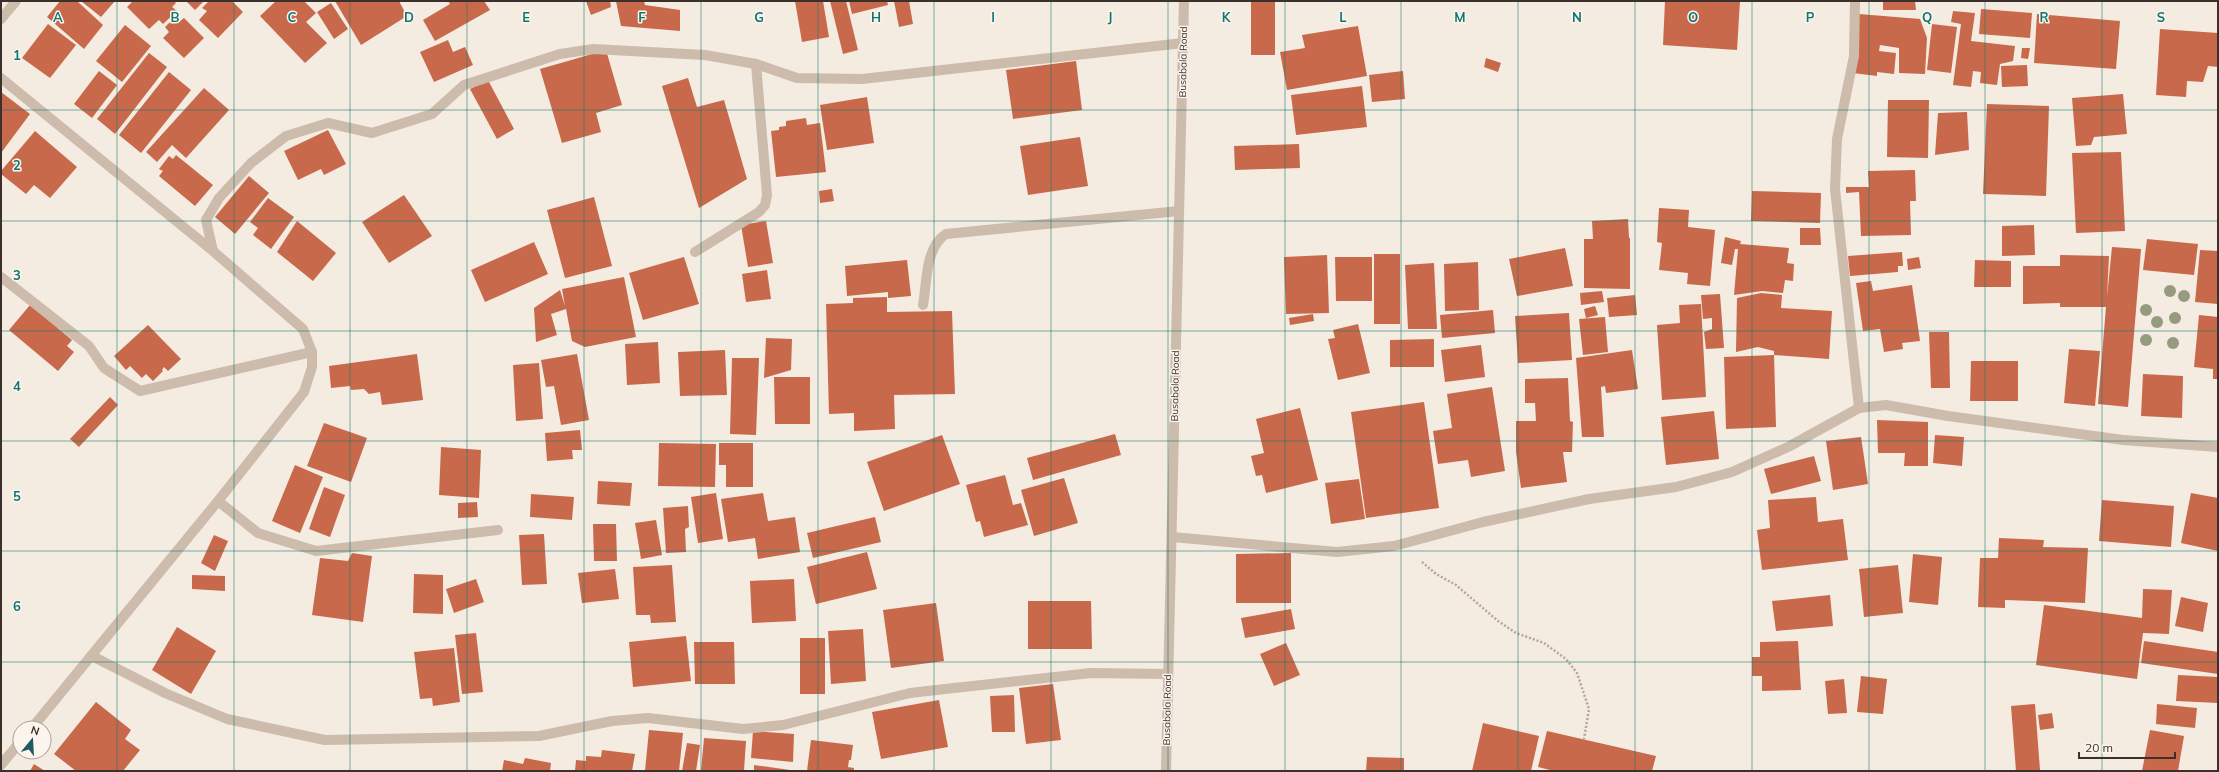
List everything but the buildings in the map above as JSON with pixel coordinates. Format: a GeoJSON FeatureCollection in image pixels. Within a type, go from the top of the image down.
{"type":"FeatureCollection","features":[{"type":"Feature","properties":{"kind":"street"},"geometry":{"type":"LineString","coordinates":[[1,19],[16,1]]}},
{"type":"Feature","properties":{"kind":"street","name":"Busabala Road"},"geometry":{"type":"LineString","coordinates":[[1166,771],[1184,1]]}},
{"type":"Feature","properties":{"kind":"street"},"geometry":{"type":"LineString","coordinates":[[1855,1],[1854,56],[1837,139],[1835,189],[1859,408]]}},
{"type":"Feature","properties":{"kind":"street"},"geometry":{"type":"LineString","coordinates":[[213,251],[206,220],[219,198],[251,163],[286,136],[328,123],[372,133],[432,114],[464,85],[560,54],[587,50],[705,55],[756,64],[797,78],[862,79],[1183,43]]}},
{"type":"Feature","properties":{"kind":"street"},"geometry":{"type":"LineString","coordinates":[[695,252],[759,212],[765,205],[767,195],[756,64]]}},
{"type":"Feature","properties":{"kind":"street"},"geometry":{"type":"LineString","coordinates":[[1,78],[213,251],[303,330],[312,352],[312,367],[304,392],[218,501],[39,720]]}},
{"type":"Feature","properties":{"kind":"street"},"geometry":{"type":"LineString","coordinates":[[923,305],[933,247],[939,238],[946,234],[1179,211]]}},
{"type":"Feature","properties":{"kind":"street"},"geometry":{"type":"LineString","coordinates":[[1,277],[89,346],[104,368],[140,391],[312,352]]}},
{"type":"Feature","properties":{"kind":"street"},"geometry":{"type":"LineString","coordinates":[[1172,536],[1337,552],[1394,546],[1483,522],[1589,499],[1676,487],[1732,472],[1788,447],[1859,408],[1886,404],[1948,416],[2123,440],[2218,447]]}},
{"type":"Feature","properties":{"kind":"street"},"geometry":{"type":"LineString","coordinates":[[218,501],[258,533],[316,551],[498,530]]}},
{"type":"Feature","properties":{"kind":"street"},"geometry":{"type":"LineString","coordinates":[[92,656],[164,693],[226,719],[325,740],[539,736],[612,722],[648,718],[743,729],[782,725],[910,694],[953,688],[1091,672],[1168,674]]}},
{"type":"Feature","properties":{"kind":"street"},"geometry":{"type":"LineString","coordinates":[[1,765],[12,752]]}},
{"type":"Feature","properties":{"kind":"path"},"geometry":{"type":"LineString","coordinates":[[1420,539],[1422,562],[1436,574],[1456,585],[1498,621],[1516,633],[1544,643],[1566,659],[1577,673],[1589,709],[1584,738]]}}]}
